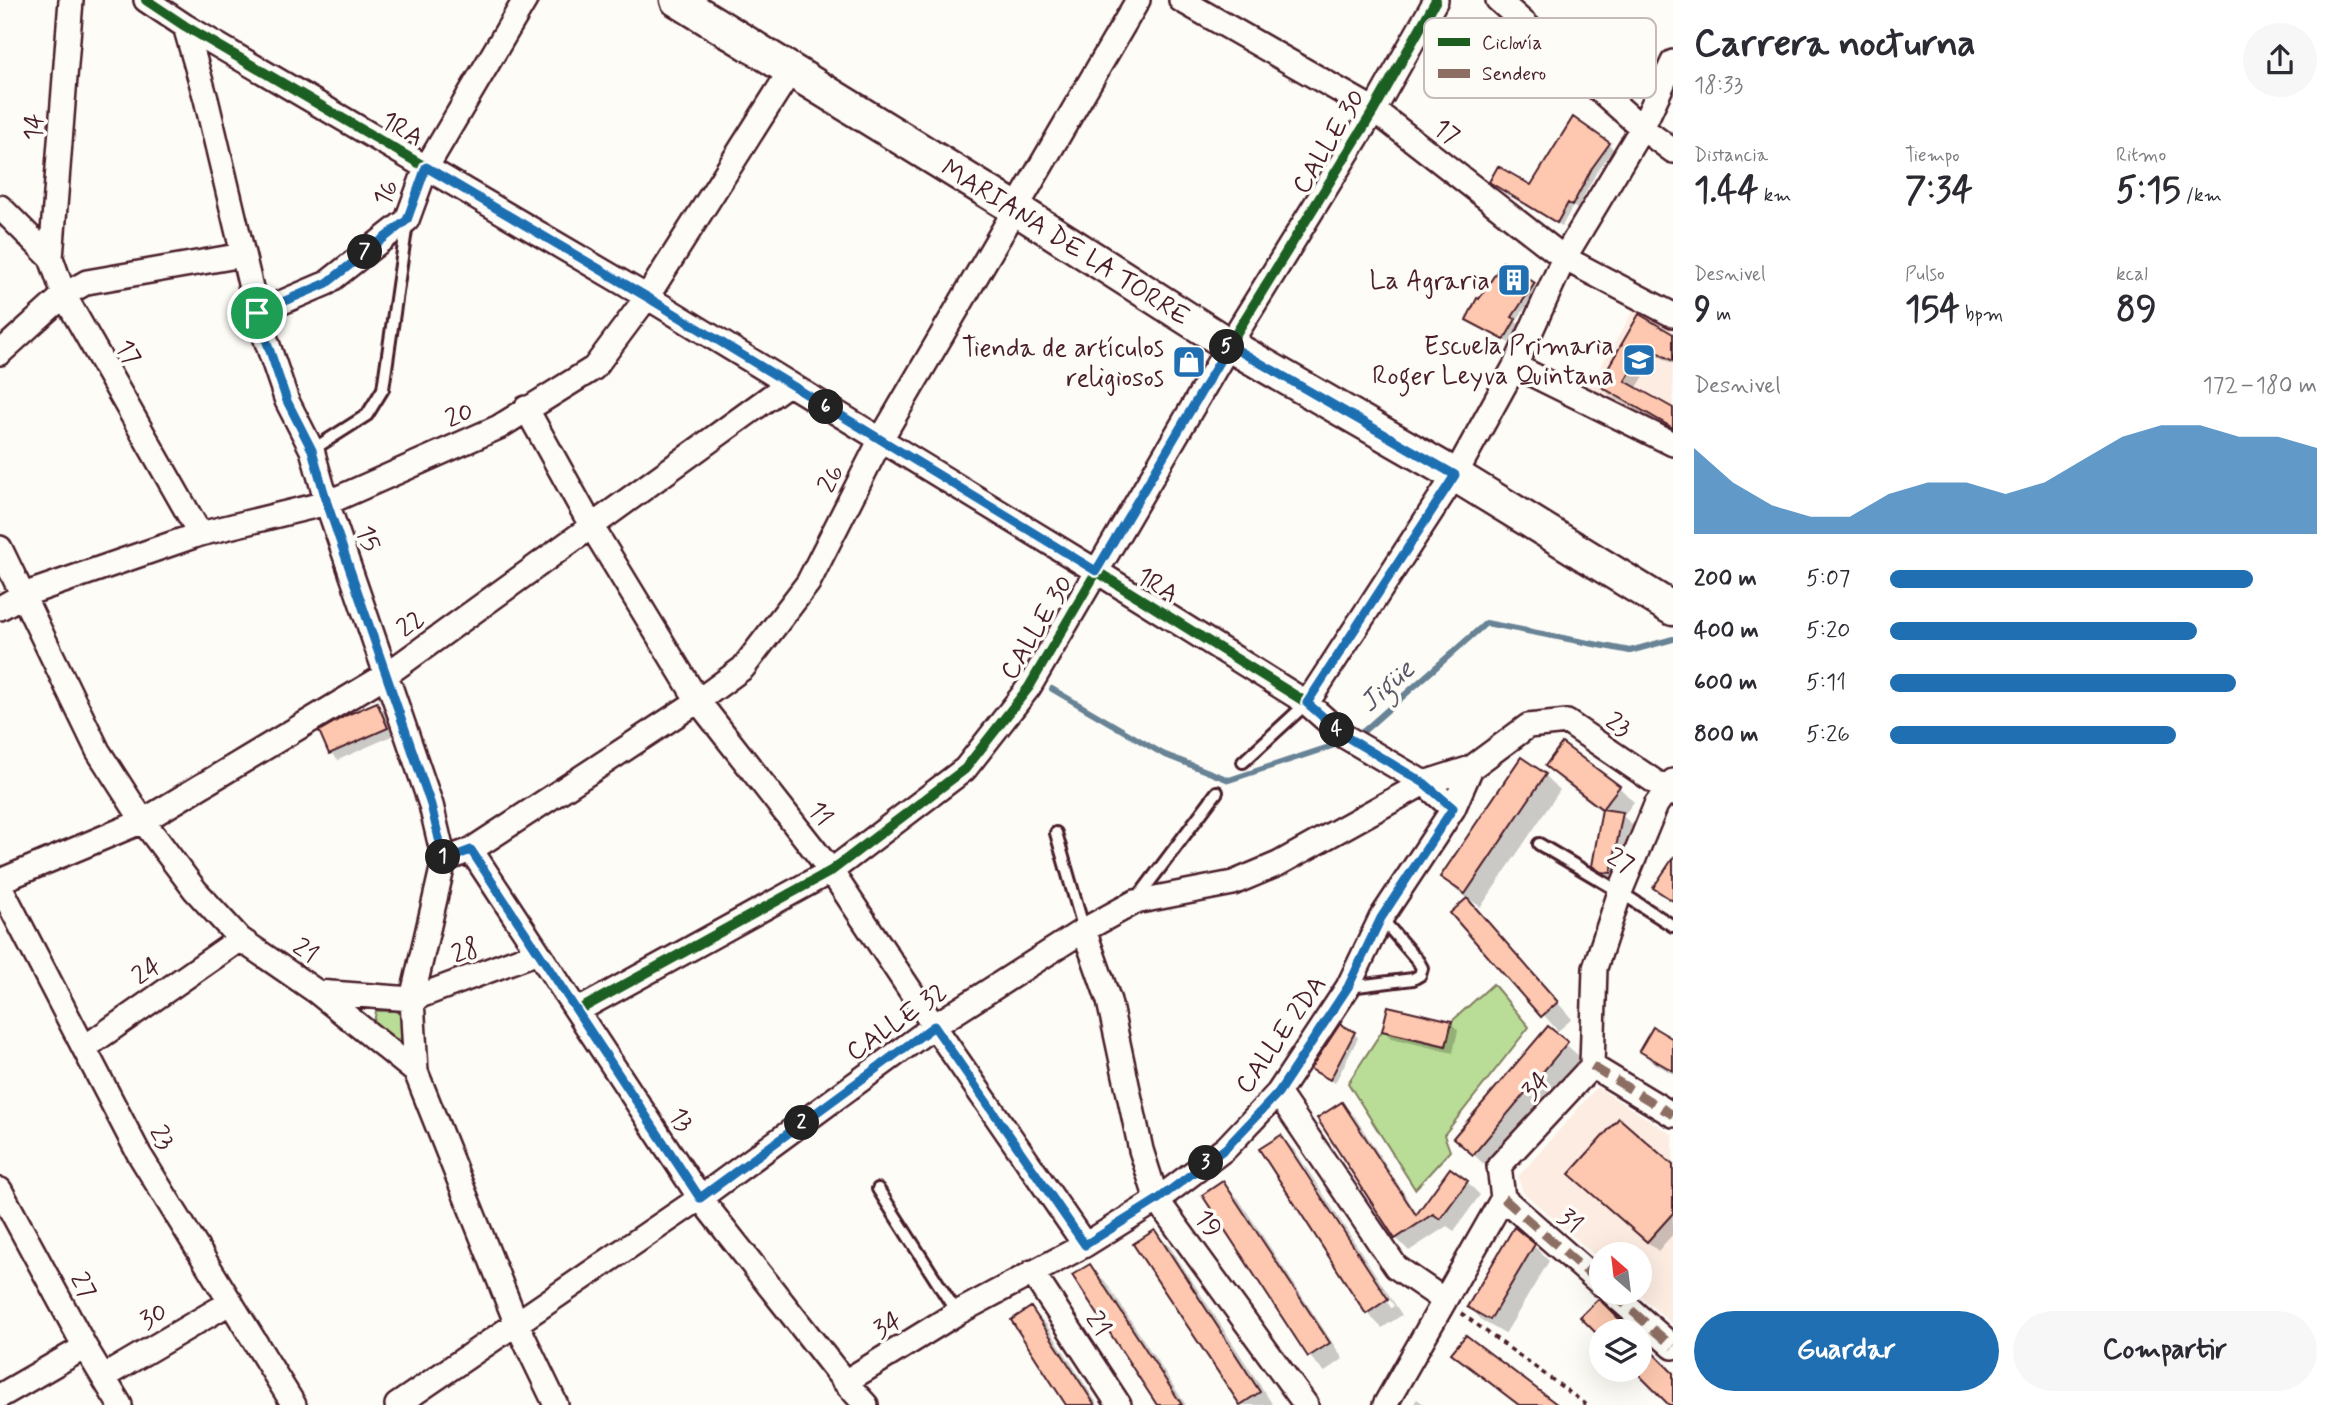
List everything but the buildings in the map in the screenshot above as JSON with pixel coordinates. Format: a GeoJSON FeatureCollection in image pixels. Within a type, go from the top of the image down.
{"type":"FeatureCollection","features":[{"type":"Feature","properties":{"kind":"street","name":"14"},"geometry":{"type":"LineString","coordinates":[[51,258],[71,0]]}},
{"type":"Feature","properties":{"kind":"street","name":"1RA"},"geometry":{"type":"LineString","coordinates":[[146,0],[185,26],[647,297],[1096,571],[1307,703],[1352,740],[1424,783],[1453,808]]}},
{"type":"Feature","properties":{"kind":"street","name":"16"},"geometry":{"type":"LineString","coordinates":[[257,313],[327,283],[407,220],[426,167],[525,0]]}},
{"type":"Feature","properties":{"kind":"street","name":"MARIANA DE LA TORRE"},"geometry":{"type":"LineString","coordinates":[[677,0],[1016,209],[1229,345],[1455,475],[1673,609]]}},
{"type":"Feature","properties":{"kind":"street","name":"26"},"geometry":{"type":"LineString","coordinates":[[444,860],[471,850],[698,701],[743,668],[808,583],[881,439],[1138,0]]}},
{"type":"Feature","properties":{"kind":"street","name":"17"},"geometry":{"type":"LineString","coordinates":[[1181,0],[1374,110],[1564,258],[1673,315]]}},
{"type":"Feature","properties":{"kind":"street","name":"CALLE 30"},"geometry":{"type":"LineString","coordinates":[[1426,18],[1436,0]]}},
{"type":"Feature","properties":{"kind":"street"},"geometry":{"type":"LineString","coordinates":[[1498,0],[1518,18]]}},
{"type":"Feature","properties":{"kind":"street","name":"CALLE 30"},"geometry":{"type":"LineString","coordinates":[[577,1011],[831,871],[965,769],[1029,687],[1229,345],[1374,110],[1424,21]]}},
{"type":"Feature","properties":{"kind":"street","name":"15"},"geometry":{"type":"LineString","coordinates":[[185,26],[206,99],[257,313],[287,401],[312,450],[327,503],[431,805],[444,860],[412,999],[416,1072]]}},
{"type":"Feature","properties":{"kind":"street"},"geometry":{"type":"LineString","coordinates":[[1307,703],[1455,475],[1515,366],[1564,258],[1642,128],[1673,62]]}},
{"type":"Feature","properties":{"kind":"street","name":"20"},"geometry":{"type":"LineString","coordinates":[[0,608],[23,595],[200,534],[327,503],[499,427],[526,408],[594,369],[647,297],[791,70]]}},
{"type":"Feature","properties":{"kind":"street"},"geometry":{"type":"LineString","coordinates":[[1608,98],[1673,151]]}},
{"type":"Feature","properties":{"kind":"street","name":"17"},"geometry":{"type":"LineString","coordinates":[[0,208],[51,258],[64,295],[200,534]]}},
{"type":"Feature","properties":{"kind":"street"},"geometry":{"type":"LineString","coordinates":[[0,353],[64,295],[87,282],[243,255]]}},
{"type":"Feature","properties":{"kind":"street"},"geometry":{"type":"LineString","coordinates":[[1515,366],[1673,444]]}},
{"type":"Feature","properties":{"kind":"street","name":"22"},"geometry":{"type":"LineString","coordinates":[[0,883],[143,821],[386,674],[788,384]]}},
{"type":"Feature","properties":{"kind":"street","name":"11"},"geometry":{"type":"LineString","coordinates":[[526,408],[592,527],[698,701],[831,871],[1085,1245]]}},
{"type":"Feature","properties":{"kind":"street","name":"21"},"geometry":{"type":"LineString","coordinates":[[0,548],[98,751],[143,821],[195,890],[240,939],[317,992],[416,1072],[516,1322],[556,1405]]}},
{"type":"Feature","properties":{"kind":"street","name":"23"},"geometry":{"type":"LineString","coordinates":[[1528,726],[1567,723],[1671,788]]}},
{"type":"Feature","properties":{"kind":"street","name":"CALLE 2DA"},"geometry":{"type":"LineString","coordinates":[[957,1313],[1085,1245],[1157,1200],[1226,1148],[1278,1093],[1348,987],[1381,918],[1453,808],[1471,768],[1528,726]]}},
{"type":"Feature","properties":{"kind":"street","name":"CALLE 32"},"geometry":{"type":"LineString","coordinates":[[397,1405],[700,1198],[934,1026],[1084,930],[1135,902],[1233,883],[1278,864],[1424,783],[1471,768]]}},
{"type":"Feature","properties":{"kind":"street"},"geometry":{"type":"LineString","coordinates":[[1671,788],[1656,805],[1620,892],[1595,968],[1591,1066],[1673,1115]]}},
{"type":"Feature","properties":{"kind":"street","name":"13"},"geometry":{"type":"LineString","coordinates":[[471,850],[700,1198],[866,1405]]}},
{"type":"Feature","properties":{"kind":"street","name":"23"},"geometry":{"type":"LineString","coordinates":[[0,883],[139,1154],[295,1405]]}},
{"type":"Feature","properties":{"kind":"street","name":"19"},"geometry":{"type":"LineString","coordinates":[[1084,930],[1110,1001],[1141,1150],[1157,1200],[1306,1405]]}},
{"type":"Feature","properties":{"kind":"street","name":"24"},"geometry":{"type":"LineString","coordinates":[[84,1048],[240,939]]}},
{"type":"Feature","properties":{"kind":"street","name":"28"},"geometry":{"type":"LineString","coordinates":[[412,999],[538,952]]}},
{"type":"Feature","properties":{"kind":"street"},"geometry":{"type":"LineString","coordinates":[[317,992],[412,999]]}},
{"type":"Feature","properties":{"kind":"street","name":"34"},"geometry":{"type":"LineString","coordinates":[[1503,1198],[1499,1166],[1591,1066]]}},
{"type":"Feature","properties":{"kind":"street"},"geometry":{"type":"LineString","coordinates":[[1278,1093],[1396,1266],[1444,1300]]}},
{"type":"Feature","properties":{"kind":"street","name":"27"},"geometry":{"type":"LineString","coordinates":[[0,1190],[85,1347],[120,1405]]}},
{"type":"Feature","properties":{"kind":"street"},"geometry":{"type":"LineString","coordinates":[[1385,1405],[1503,1198]]}},
{"type":"Feature","properties":{"kind":"street","name":"31"},"geometry":{"type":"LineString","coordinates":[[1503,1198],[1589,1273]]}},
{"type":"Feature","properties":{"kind":"street","name":"21"},"geometry":{"type":"LineString","coordinates":[[1032,1272],[1119,1405]]}},
{"type":"Feature","properties":{"kind":"street","name":"30"},"geometry":{"type":"LineString","coordinates":[[103,1377],[231,1302]]}},
{"type":"Feature","properties":{"kind":"street"},"geometry":{"type":"LineString","coordinates":[[1627,1306],[1673,1347]]}},
{"type":"Feature","properties":{"kind":"street","name":"34"},"geometry":{"type":"LineString","coordinates":[[845,1382],[957,1313]]}},
{"type":"Feature","properties":{"kind":"street"},"geometry":{"type":"LineString","coordinates":[[0,1396],[85,1347]]}},
{"type":"Feature","properties":{"kind":"lane"},"geometry":{"type":"LineString","coordinates":[[312,450],[367,415],[383,389],[407,220]]}},
{"type":"Feature","properties":{"kind":"lane"},"geometry":{"type":"LineString","coordinates":[[1243,762],[1307,703]]}},
{"type":"Feature","properties":{"kind":"lane"},"geometry":{"type":"LineString","coordinates":[[1135,902],[1217,792]]}},
{"type":"Feature","properties":{"kind":"lane"},"geometry":{"type":"LineString","coordinates":[[1056,833],[1084,930]]}},
{"type":"Feature","properties":{"kind":"lane","name":"27"},"geometry":{"type":"LineString","coordinates":[[1539,844],[1673,926]]}},
{"type":"Feature","properties":{"kind":"lane"},"geometry":{"type":"LineString","coordinates":[[1348,987],[1413,979],[1420,975],[1422,968],[1418,961],[1381,918]]}},
{"type":"Feature","properties":{"kind":"lane"},"geometry":{"type":"LineString","coordinates":[[878,1189],[957,1313]]}},
{"type":"Feature","properties":{"kind":"path"},"geometry":{"type":"LineString","coordinates":[[1444,1300],[1587,1405]]}},
{"type":"Feature","properties":{"kind":"shaded area","name":"Escuela Primaria Roger Leyva Quintana"},"geometry":{"type":"Polygon","coordinates":[[[1635,308],[1673,329],[1673,436],[1587,390],[1635,308]]]}},
{"type":"Feature","properties":{"kind":"shaded area"},"geometry":{"type":"Polygon","coordinates":[[[1597,1087],[1673,1135],[1673,1325],[1652,1306],[1652,1242],[1589,1242],[1589,1250],[1523,1192],[1518,1177],[1597,1087]]]}},
{"type":"Feature","properties":{"kind":"green space"},"geometry":{"type":"Polygon","coordinates":[[[1493,984],[1529,1027],[1444,1135],[1450,1151],[1415,1189],[1348,1083],[1382,1031],[1446,1046],[1452,1021],[1493,984]]]}},
{"type":"Feature","properties":{"kind":"green space"},"geometry":{"type":"Polygon","coordinates":[[[376,1011],[396,1011],[407,1020],[401,1039],[382,1039],[373,1028],[376,1011]]]}},
{"type":"Feature","properties":{"kind":"waterway","name":"Jigüe"},"geometry":{"type":"LineString","coordinates":[[1357,737],[1486,623],[1630,651],[1673,639]]}},
{"type":"Feature","properties":{"kind":"waterway","name":"Jigüe"},"geometry":{"type":"LineString","coordinates":[[1052,689],[1163,754],[1229,780],[1344,742]]}},
{"type":"Feature","properties":{"kind":"marked path"},"geometry":{"type":"LineString","coordinates":[[1592,1066],[1673,1115]]}},
{"type":"Feature","properties":{"kind":"marked path"},"geometry":{"type":"LineString","coordinates":[[1503,1198],[1589,1273]]}},
{"type":"Feature","properties":{"kind":"marked path"},"geometry":{"type":"LineString","coordinates":[[1627,1306],[1673,1347]]}},
{"type":"Feature","properties":{"kind":"cycle path"},"geometry":{"type":"LineString","coordinates":[[146,0],[185,26],[647,297],[1096,571],[1307,703],[1344,736],[1424,783],[1453,809]]}},
{"type":"Feature","properties":{"kind":"cycle path"},"geometry":{"type":"LineString","coordinates":[[1426,18],[1436,0]]}},
{"type":"Feature","properties":{"kind":"cycle path"},"geometry":{"type":"LineString","coordinates":[[577,1011],[831,871],[965,769],[1029,687],[1229,345],[1374,110],[1424,21]]}},
{"type":"Feature","properties":{"kind":"place","name":"La Agraria"},"geometry":{"type":"Point","coordinates":[1514,280]}},
{"type":"Feature","properties":{"kind":"place","name":"Escuela Primaria Roger Leyva Quintana"},"geometry":{"type":"Point","coordinates":[1639,360]}},
{"type":"Feature","properties":{"kind":"place","name":"Tienda de artículos religiosos"},"geometry":{"type":"Point","coordinates":[1189,362]}},
{"type":"Feature","properties":{"kind":"route"},"geometry":{"type":"LineString","coordinates":[[426,167],[647,297],[1096,571],[1229,345],[1315,397],[1455,475],[1307,703],[1345,736],[1424,783],[1453,808],[1381,918],[1348,987],[1278,1093],[1226,1148],[1157,1200],[1085,1245],[934,1026],[700,1198],[471,850],[444,860],[431,805],[327,503],[312,450],[287,401],[257,313],[327,283],[407,220],[426,167]]}}]}
